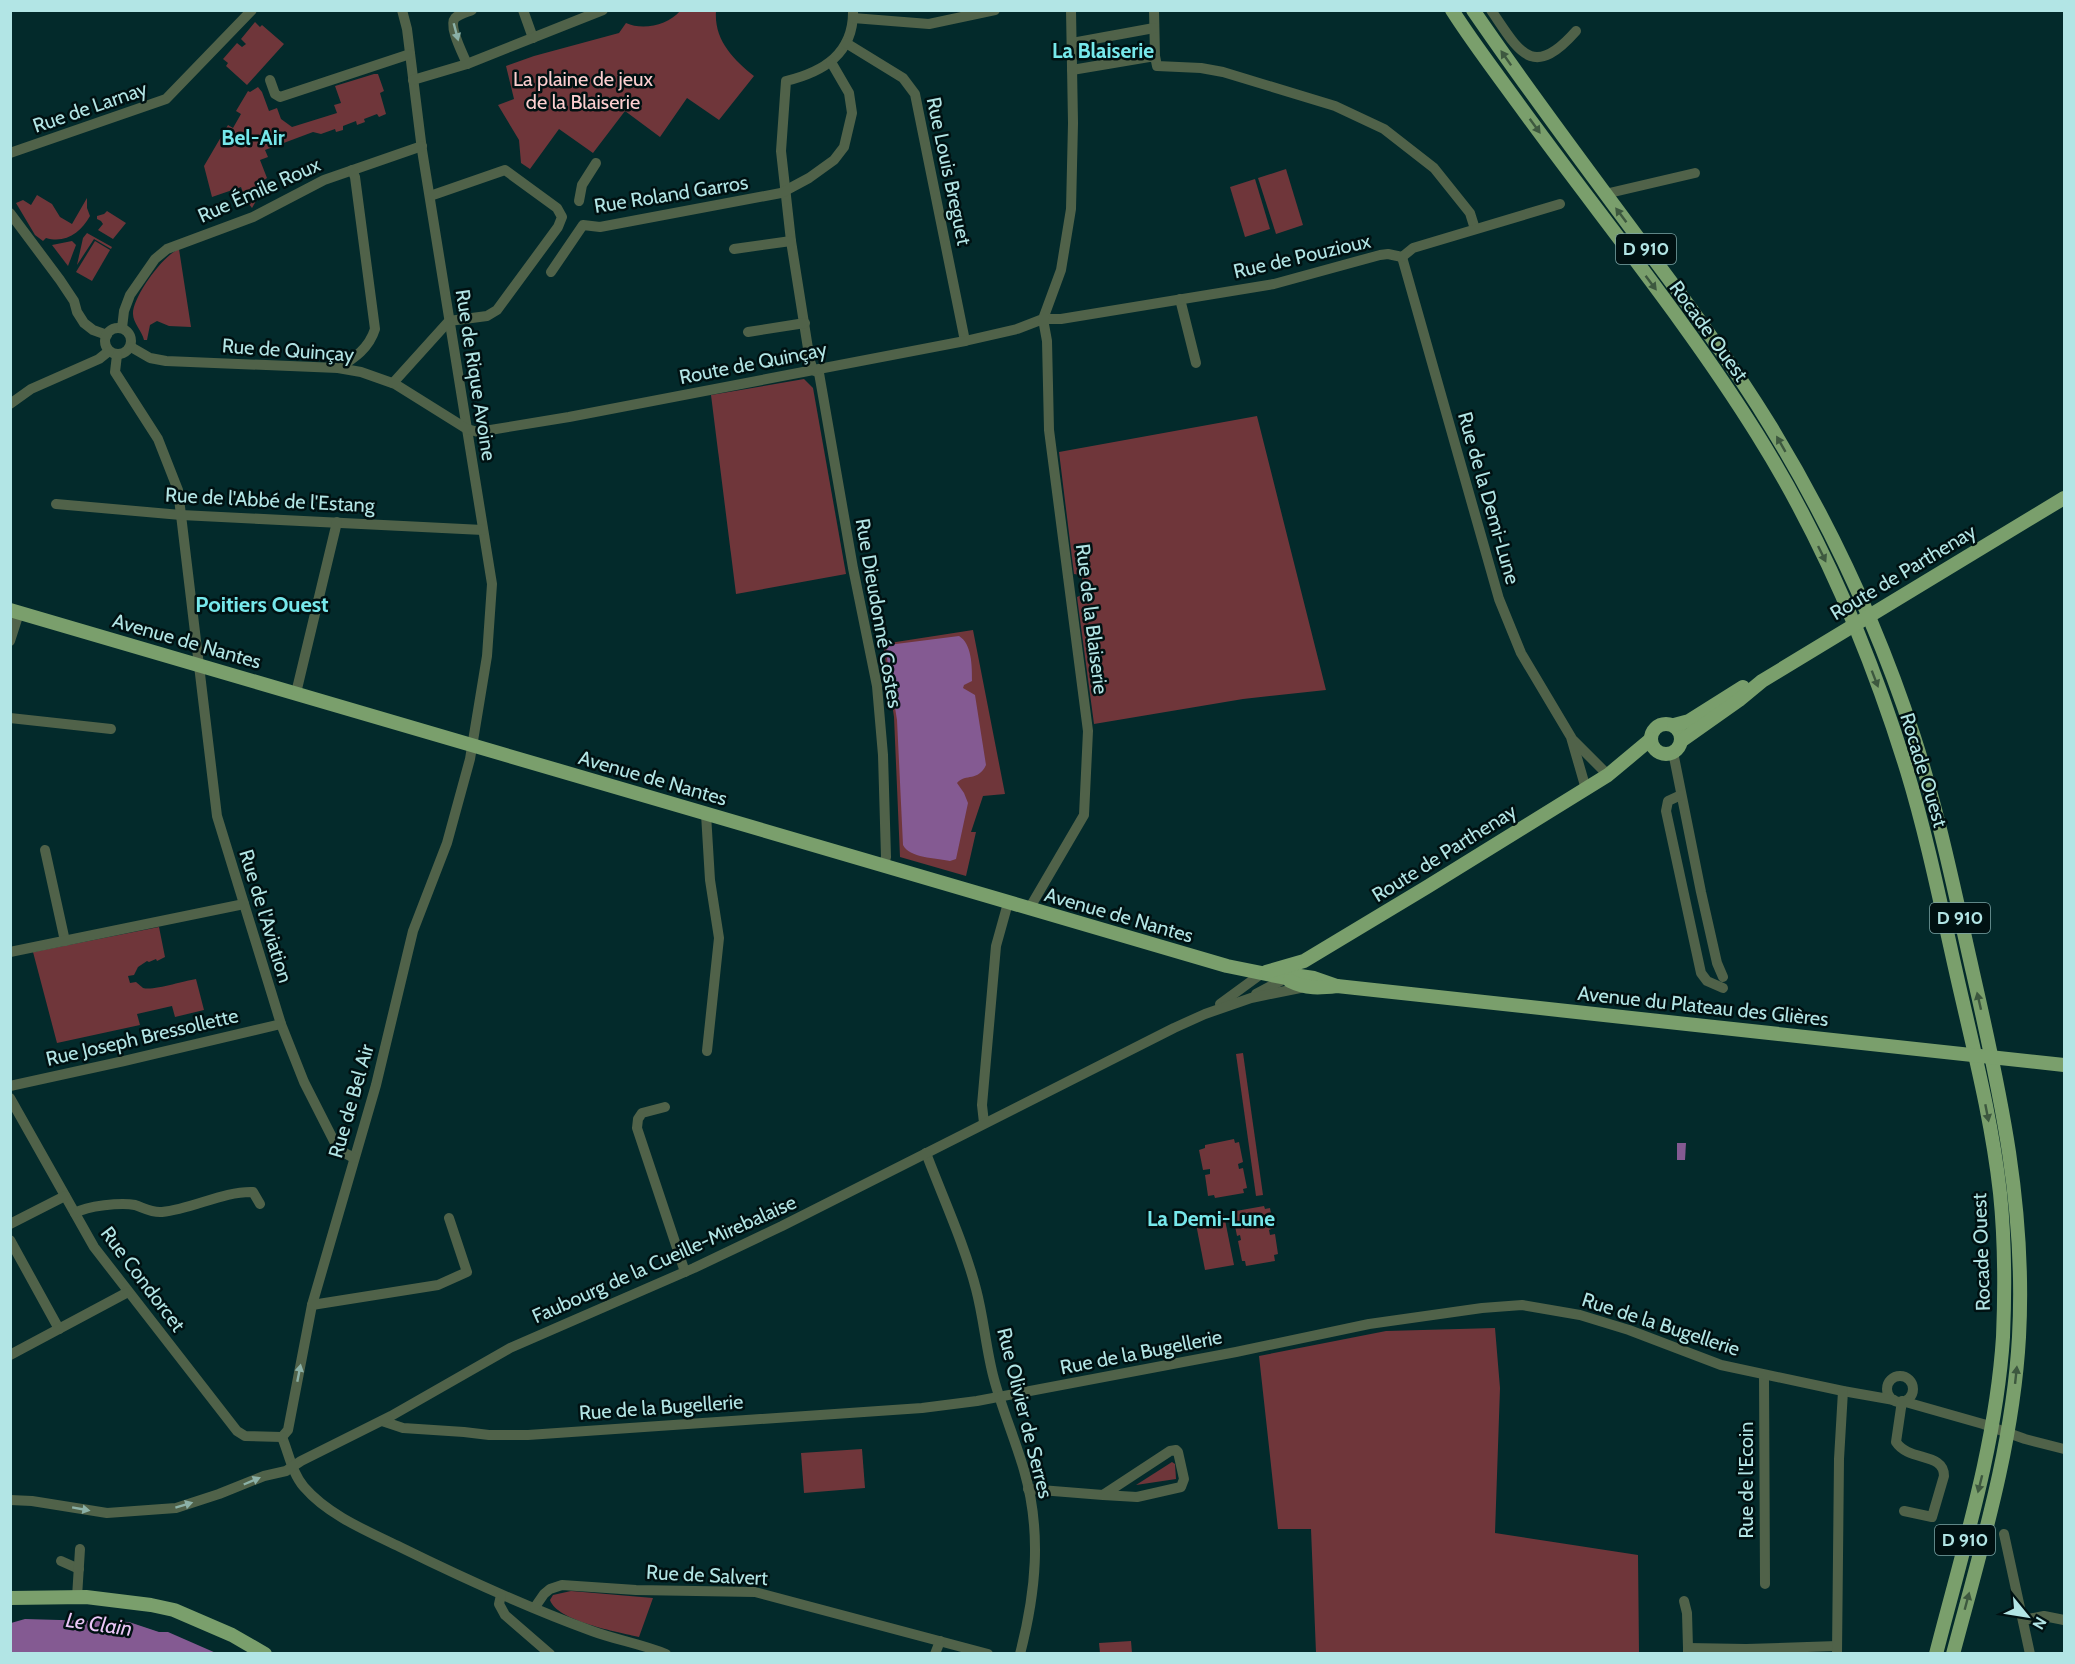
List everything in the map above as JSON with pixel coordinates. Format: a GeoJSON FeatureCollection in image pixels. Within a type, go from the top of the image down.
{"type":"FeatureCollection","features":[{"type":"Feature","properties":{"kind":"main road","name":"Rocade Ouest"},"geometry":{"type":"LineString","coordinates":[[1452,10],[1502,82],[1689,334],[1743,413],[1795,501],[1854,625],[1879,689],[1910,781],[1932,866],[1992,1136],[2000,1193],[2003,1245],[2002,1339],[1992,1426],[1936,1653]]}},
{"type":"Feature","properties":{"kind":"main road","name":"Rocade Ouest"},"geometry":{"type":"LineString","coordinates":[[1473,10],[1605,194],[1709,333],[1769,423],[1823,521],[1868,616]]}},
{"type":"Feature","properties":{"kind":"main road","name":"Route de Parthenay"},"geometry":{"type":"LineString","coordinates":[[1677,747],[1762,681],[2064,498]]}},
{"type":"Feature","properties":{"kind":"main road","name":"Avenue de Nantes"},"geometry":{"type":"LineString","coordinates":[[14,611],[1218,964],[1286,978]]}},
{"type":"Feature","properties":{"kind":"main road","name":"D 910"},"geometry":{"type":"LineString","coordinates":[[1868,616],[1914,740],[1937,818],[2010,1147],[2020,1245],[2019,1341],[2008,1433],[1953,1653]]}},
{"type":"Feature","properties":{"kind":"main road","name":"Route de Parthenay"},"geometry":{"type":"LineString","coordinates":[[1674,726],[1689,721],[1743,687],[1762,681]]}},
{"type":"Feature","properties":{"kind":"main road"},"geometry":{"type":"LineString","coordinates":[[1666,723],[1674,726],[1680,733],[1677,747],[1665,754],[1659,752],[1653,746],[1652,732],[1659,725],[1666,723]]}},
{"type":"Feature","properties":{"kind":"main road","name":"Route de Parthenay"},"geometry":{"type":"LineString","coordinates":[[1261,974],[1300,963],[1608,775],[1651,739]]}},
{"type":"Feature","properties":{"kind":"main road","name":"Route de Parthenay"},"geometry":{"type":"LineString","coordinates":[[1608,775],[1659,752]]}},
{"type":"Feature","properties":{"kind":"main road","name":"Route de Parthenay"},"geometry":{"type":"LineString","coordinates":[[1286,978],[1300,963]]}},
{"type":"Feature","properties":{"kind":"main road","name":"Avenue du Plateau des Glières"},"geometry":{"type":"LineString","coordinates":[[1286,978],[1300,976],[1314,978],[1337,986]]}},
{"type":"Feature","properties":{"kind":"main road","name":"Avenue du Plateau des Glières"},"geometry":{"type":"LineString","coordinates":[[1286,978],[1305,987],[1337,986],[2064,1065]]}},
{"type":"Feature","properties":{"kind":"main road"},"geometry":{"type":"LineString","coordinates":[[10,1599],[77,1597],[151,1605],[174,1610],[232,1635],[266,1653]]}},
{"type":"Feature","properties":{"kind":"street","name":"Rue de Larnay"},"geometry":{"type":"LineString","coordinates":[[10,153],[166,99],[252,10]]}},
{"type":"Feature","properties":{"kind":"street","name":"Rue de Rique Avoine"},"geometry":{"type":"LineString","coordinates":[[402,10],[407,29],[422,146],[492,584],[487,656],[471,745]]}},
{"type":"Feature","properties":{"kind":"street"},"geometry":{"type":"LineString","coordinates":[[467,64],[453,28],[453,22],[456,17],[472,10]]}},
{"type":"Feature","properties":{"kind":"street"},"geometry":{"type":"LineString","coordinates":[[523,10],[533,38]]}},
{"type":"Feature","properties":{"kind":"street"},"geometry":{"type":"LineString","coordinates":[[413,80],[467,64],[533,38],[572,16],[603,10]]}},
{"type":"Feature","properties":{"kind":"street"},"geometry":{"type":"LineString","coordinates":[[786,192],[834,160],[844,147],[852,113],[849,93],[831,62],[846,43],[852,27],[853,14],[887,15],[929,24],[996,10]]}},
{"type":"Feature","properties":{"kind":"street"},"geometry":{"type":"LineString","coordinates":[[1043,319],[1061,270],[1069,230],[1073,134],[1071,10]]}},
{"type":"Feature","properties":{"kind":"street"},"geometry":{"type":"LineString","coordinates":[[1154,10],[1157,66],[1201,68],[1223,72],[1335,106],[1384,129],[1434,168],[1470,213],[1475,229]]}},
{"type":"Feature","properties":{"kind":"street"},"geometry":{"type":"LineString","coordinates":[[1491,10],[1519,49],[1531,56],[1538,57],[1557,51],[1576,32]]}},
{"type":"Feature","properties":{"kind":"street"},"geometry":{"type":"LineString","coordinates":[[1072,43],[1154,28]]}},
{"type":"Feature","properties":{"kind":"street","name":"Rue Louis Breguet"},"geometry":{"type":"LineString","coordinates":[[846,43],[903,78],[915,93],[965,341]]}},
{"type":"Feature","properties":{"kind":"street"},"geometry":{"type":"LineString","coordinates":[[270,80],[275,94],[280,97],[410,54]]}},
{"type":"Feature","properties":{"kind":"street"},"geometry":{"type":"LineString","coordinates":[[1072,70],[1155,56]]}},
{"type":"Feature","properties":{"kind":"street","name":"Rue Dieudonné Costes"},"geometry":{"type":"LineString","coordinates":[[831,62],[807,76],[786,81],[781,151],[791,240],[810,361],[813,370],[819,374],[820,378],[853,568],[877,686],[883,755],[886,846],[883,867]]}},
{"type":"Feature","properties":{"kind":"street","name":"Rue Émile Roux"},"geometry":{"type":"LineString","coordinates":[[122,328],[126,304],[140,279],[161,253],[179,243],[245,220],[324,180],[422,146]]}},
{"type":"Feature","properties":{"kind":"street","name":"Rue Roland Garros"},"geometry":{"type":"LineString","coordinates":[[579,201],[582,185],[596,163]]}},
{"type":"Feature","properties":{"kind":"street"},"geometry":{"type":"LineString","coordinates":[[338,368],[365,348],[372,339],[375,329],[355,177],[352,170]]}},
{"type":"Feature","properties":{"kind":"street"},"geometry":{"type":"LineString","coordinates":[[393,383],[449,321],[487,316],[497,310],[558,227],[562,217],[557,208],[505,170],[430,196]]}},
{"type":"Feature","properties":{"kind":"street"},"geometry":{"type":"LineString","coordinates":[[1605,194],[1695,173]]}},
{"type":"Feature","properties":{"kind":"street","name":"Rue Roland Garros"},"geometry":{"type":"LineString","coordinates":[[551,272],[583,225],[600,227],[786,192]]}},
{"type":"Feature","properties":{"kind":"street","name":"Rue de Pouzioux"},"geometry":{"type":"LineString","coordinates":[[1043,319],[1274,284],[1380,255],[1402,257],[1413,248],[1560,204]]}},
{"type":"Feature","properties":{"kind":"street"},"geometry":{"type":"LineString","coordinates":[[10,213],[56,274],[84,323],[93,330],[107,335]]}},
{"type":"Feature","properties":{"kind":"street"},"geometry":{"type":"LineString","coordinates":[[734,249],[791,240]]}},
{"type":"Feature","properties":{"kind":"street","name":"Rue de la Demi-Lune"},"geometry":{"type":"LineString","coordinates":[[1402,257],[1498,599],[1521,653],[1571,737],[1608,775]]}},
{"type":"Feature","properties":{"kind":"street"},"geometry":{"type":"LineString","coordinates":[[1180,299],[1196,363]]}},
{"type":"Feature","properties":{"kind":"street","name":"Route de Quinçay"},"geometry":{"type":"LineString","coordinates":[[467,429],[478,432],[569,417],[965,341],[1017,329],[1043,319]]}},
{"type":"Feature","properties":{"kind":"street","name":"Rue de la Blaiserie"},"geometry":{"type":"LineString","coordinates":[[1029,909],[1084,815],[1088,731],[1049,430],[1047,341],[1043,319]]}},
{"type":"Feature","properties":{"kind":"street"},"geometry":{"type":"LineString","coordinates":[[748,332],[805,323]]}},
{"type":"Feature","properties":{"kind":"street"},"geometry":{"type":"LineString","coordinates":[[10,404],[31,389],[113,353],[127,352],[131,347],[131,337],[122,328],[114,329],[107,335],[105,345],[113,353]]}},
{"type":"Feature","properties":{"kind":"street","name":"Rue de Quinçay"},"geometry":{"type":"LineString","coordinates":[[131,347],[150,358],[166,361],[338,368],[361,372],[393,383],[467,429]]}},
{"type":"Feature","properties":{"kind":"street","name":"Rue de l'Aviation"},"geometry":{"type":"LineString","coordinates":[[113,353],[116,372],[158,439],[178,490],[217,816],[281,1024],[304,1082],[336,1145],[341,1151],[354,1158]]}},
{"type":"Feature","properties":{"kind":"street","name":"Rue de l'Abbé de l'Estang"},"geometry":{"type":"LineString","coordinates":[[56,504],[181,515],[483,530]]}},
{"type":"Feature","properties":{"kind":"street"},"geometry":{"type":"LineString","coordinates":[[296,693],[337,522]]}},
{"type":"Feature","properties":{"kind":"street"},"geometry":{"type":"LineString","coordinates":[[10,641],[14,611]]}},
{"type":"Feature","properties":{"kind":"street"},"geometry":{"type":"LineString","coordinates":[[10,718],[111,729]]}},
{"type":"Feature","properties":{"kind":"street","name":"Rue de la Demi-Lune"},"geometry":{"type":"LineString","coordinates":[[1571,737],[1586,789]]}},
{"type":"Feature","properties":{"kind":"street","name":"Rue de Bel Air"},"geometry":{"type":"LineString","coordinates":[[285,1434],[312,1305],[376,1085],[413,931],[447,843],[470,759],[471,745]]}},
{"type":"Feature","properties":{"kind":"street"},"geometry":{"type":"LineString","coordinates":[[1677,747],[1681,795],[1723,982],[1707,981],[1701,973],[1666,810],[1668,801],[1681,795]]}},
{"type":"Feature","properties":{"kind":"street"},"geometry":{"type":"LineString","coordinates":[[706,814],[710,880],[719,938],[707,1051]]}},
{"type":"Feature","properties":{"kind":"street"},"geometry":{"type":"LineString","coordinates":[[45,850],[65,941]]}},
{"type":"Feature","properties":{"kind":"street"},"geometry":{"type":"LineString","coordinates":[[1008,903],[996,946],[982,1105],[984,1123],[1205,1014],[1251,998],[1305,987]]}},
{"type":"Feature","properties":{"kind":"street"},"geometry":{"type":"LineString","coordinates":[[10,952],[244,904]]}},
{"type":"Feature","properties":{"kind":"street"},"geometry":{"type":"LineString","coordinates":[[1205,1014],[1261,974]]}},
{"type":"Feature","properties":{"kind":"street"},"geometry":{"type":"LineString","coordinates":[[1251,998],[1286,978]]}},
{"type":"Feature","properties":{"kind":"street","name":"Rue Joseph Bressollette"},"geometry":{"type":"LineString","coordinates":[[10,1086],[145,1057],[281,1024]]}},
{"type":"Feature","properties":{"kind":"street","name":"Rue Condorcet"},"geometry":{"type":"LineString","coordinates":[[10,1098],[94,1247],[240,1434],[285,1434]]}},
{"type":"Feature","properties":{"kind":"street"},"geometry":{"type":"LineString","coordinates":[[665,1107],[642,1113],[638,1119],[637,1128],[685,1272]]}},
{"type":"Feature","properties":{"kind":"street","name":"Faubourg de la Cueille-Mirebalaise"},"geometry":{"type":"LineString","coordinates":[[10,1500],[32,1501],[107,1513],[176,1508],[264,1476],[276,1474],[382,1421],[510,1347],[685,1272],[800,1217],[984,1123]]}},
{"type":"Feature","properties":{"kind":"street","name":"Rue Olivier de Serres"},"geometry":{"type":"LineString","coordinates":[[926,1153],[973,1279],[993,1377],[1028,1489],[1035,1537],[1034,1583],[1032,1603],[1020,1653]]}},
{"type":"Feature","properties":{"kind":"street"},"geometry":{"type":"LineString","coordinates":[[75,1213],[122,1203],[160,1212],[243,1192],[253,1192],[260,1204]]}},
{"type":"Feature","properties":{"kind":"street"},"geometry":{"type":"LineString","coordinates":[[10,1224],[66,1196]]}},
{"type":"Feature","properties":{"kind":"street"},"geometry":{"type":"LineString","coordinates":[[312,1305],[438,1285],[467,1272],[449,1218]]}},
{"type":"Feature","properties":{"kind":"street"},"geometry":{"type":"LineString","coordinates":[[10,1240],[59,1329]]}},
{"type":"Feature","properties":{"kind":"street"},"geometry":{"type":"LineString","coordinates":[[10,1355],[128,1292]]}},
{"type":"Feature","properties":{"kind":"street","name":"Rue de la Bugellerie"},"geometry":{"type":"LineString","coordinates":[[382,1421],[403,1428],[489,1436],[528,1436],[911,1409],[1000,1398],[1369,1324],[1482,1308],[1522,1305],[1580,1315],[1629,1330],[1721,1365],[1843,1391],[1902,1399],[1926,1409],[1992,1426],[2064,1449]]}},
{"type":"Feature","properties":{"kind":"street","name":"Rue de l'Ecoin"},"geometry":{"type":"LineString","coordinates":[[1764,1375],[1765,1584]]}},
{"type":"Feature","properties":{"kind":"street"},"geometry":{"type":"LineString","coordinates":[[1902,1399],[1888,1394],[1888,1386],[1892,1379],[1904,1377],[1912,1385],[1902,1399],[1896,1442],[1907,1453],[1934,1460],[1944,1470],[1932,1517],[1904,1510]]}},
{"type":"Feature","properties":{"kind":"street"},"geometry":{"type":"LineString","coordinates":[[1865,1394],[1888,1386]]}},
{"type":"Feature","properties":{"kind":"street"},"geometry":{"type":"LineString","coordinates":[[1684,1601],[1687,1613],[1688,1651],[1837,1649],[1839,1459],[1843,1391]]}},
{"type":"Feature","properties":{"kind":"street"},"geometry":{"type":"LineString","coordinates":[[285,1434],[293,1467],[305,1487],[323,1505],[367,1531],[501,1595],[591,1631],[666,1653]]}},
{"type":"Feature","properties":{"kind":"street"},"geometry":{"type":"LineString","coordinates":[[1028,1489],[1102,1495],[1137,1497],[1180,1486],[1184,1477],[1178,1452],[1170,1451],[1102,1495]]}},
{"type":"Feature","properties":{"kind":"street"},"geometry":{"type":"LineString","coordinates":[[2004,1534],[2030,1653]]}},
{"type":"Feature","properties":{"kind":"street"},"geometry":{"type":"LineString","coordinates":[[77,1597],[80,1549]]}},
{"type":"Feature","properties":{"kind":"street"},"geometry":{"type":"LineString","coordinates":[[61,1561],[79,1569]]}},
{"type":"Feature","properties":{"kind":"street","name":"Rue de Salvert"},"geometry":{"type":"LineString","coordinates":[[535,1607],[544,1593],[562,1585],[636,1590],[755,1592],[988,1653]]}},
{"type":"Feature","properties":{"kind":"street"},"geometry":{"type":"LineString","coordinates":[[501,1595],[499,1604],[505,1615],[550,1653]]}},
{"type":"Feature","properties":{"kind":"street"},"geometry":{"type":"LineString","coordinates":[[2023,1620],[2044,1616],[2064,1620]]}},
{"type":"Feature","properties":{"kind":"street"},"geometry":{"type":"LineString","coordinates":[[935,1653],[940,1641]]}},
{"type":"Feature","properties":{"kind":"green space","name":"La plaine de jeux de la Blaiserie"},"geometry":{"type":"Polygon","coordinates":[[[680,11],[716,11],[718,31],[726,48],[754,76],[719,120],[687,98],[660,137],[625,111],[593,153],[559,129],[530,169],[521,163],[519,140],[498,105],[514,99],[506,66],[619,33],[626,23],[647,26],[662,23],[680,11]]]}},
{"type":"Feature","properties":{"kind":"green space"},"geometry":{"type":"Polygon","coordinates":[[[255,22],[260,27],[262,25],[284,44],[247,85],[226,66],[228,63],[223,59],[237,43],[242,47],[246,44],[241,39],[255,22]]]}},
{"type":"Feature","properties":{"kind":"green space"},"geometry":{"type":"Polygon","coordinates":[[[378,74],[384,91],[380,93],[386,114],[379,117],[377,114],[364,119],[365,122],[357,125],[356,121],[343,126],[343,130],[336,132],[335,129],[321,134],[313,132],[265,150],[268,157],[260,160],[267,178],[257,185],[255,191],[260,194],[252,208],[245,199],[241,187],[212,197],[204,166],[228,125],[233,128],[241,114],[236,111],[248,91],[258,87],[269,111],[277,108],[281,119],[292,127],[337,113],[334,105],[341,103],[335,86],[378,74]]]}},
{"type":"Feature","properties":{"kind":"green space"},"geometry":{"type":"Polygon","coordinates":[[[1286,169],[1303,225],[1276,234],[1258,178],[1286,169]]]}},
{"type":"Feature","properties":{"kind":"green space"},"geometry":{"type":"Polygon","coordinates":[[[1255,179],[1270,229],[1245,237],[1230,187],[1255,179]]]}},
{"type":"Feature","properties":{"kind":"green space"},"geometry":{"type":"Polygon","coordinates":[[[37,195],[52,204],[60,217],[72,224],[87,198],[90,216],[72,235],[60,239],[46,238],[43,241],[35,235],[16,203],[23,200],[31,205],[37,195]]]}},
{"type":"Feature","properties":{"kind":"green space"},"geometry":{"type":"Polygon","coordinates":[[[107,211],[126,223],[113,239],[98,230],[103,224],[97,216],[107,211]]]}},
{"type":"Feature","properties":{"kind":"green space"},"geometry":{"type":"Polygon","coordinates":[[[87,233],[112,247],[111,249],[94,239],[77,265],[83,238],[87,233]]]}},
{"type":"Feature","properties":{"kind":"green space"},"geometry":{"type":"Polygon","coordinates":[[[72,241],[76,245],[68,266],[52,245],[72,241]]]}},
{"type":"Feature","properties":{"kind":"green space"},"geometry":{"type":"Polygon","coordinates":[[[95,241],[110,250],[92,281],[76,272],[95,241]]]}},
{"type":"Feature","properties":{"kind":"green space"},"geometry":{"type":"Polygon","coordinates":[[[179,249],[191,327],[169,326],[157,321],[150,325],[147,340],[144,340],[133,317],[134,307],[143,288],[157,268],[179,249]]]}},
{"type":"Feature","properties":{"kind":"green space"},"geometry":{"type":"Polygon","coordinates":[[[804,379],[813,388],[846,574],[736,594],[711,395],[804,379]]]}},
{"type":"Feature","properties":{"kind":"green space"},"geometry":{"type":"Polygon","coordinates":[[[1257,416],[1326,690],[1243,699],[1094,724],[1077,597],[1084,594],[1084,585],[1081,575],[1074,574],[1059,452],[1257,416]]]}},
{"type":"Feature","properties":{"kind":"green space"},"geometry":{"type":"Polygon","coordinates":[[[973,630],[1005,794],[983,796],[971,832],[976,832],[966,876],[900,857],[894,717],[883,644],[973,630]]]}},
{"type":"Feature","properties":{"kind":"green space"},"geometry":{"type":"Polygon","coordinates":[[[159,927],[165,957],[157,961],[156,959],[147,961],[138,967],[134,975],[128,976],[130,983],[136,982],[148,989],[196,979],[204,1010],[175,1017],[172,1006],[137,1014],[140,1025],[57,1043],[33,952],[159,927]]]}},
{"type":"Feature","properties":{"kind":"green space"},"geometry":{"type":"Polygon","coordinates":[[[1243,1053],[1263,1195],[1256,1196],[1236,1054],[1243,1053]]]}},
{"type":"Feature","properties":{"kind":"green space"},"geometry":{"type":"Polygon","coordinates":[[[1234,1139],[1235,1143],[1239,1142],[1243,1162],[1238,1164],[1239,1169],[1243,1168],[1247,1188],[1243,1189],[1244,1193],[1215,1198],[1214,1195],[1208,1196],[1205,1175],[1210,1174],[1210,1169],[1203,1170],[1199,1150],[1205,1148],[1205,1145],[1234,1139]]]}},
{"type":"Feature","properties":{"kind":"green space"},"geometry":{"type":"Polygon","coordinates":[[[1264,1206],[1265,1209],[1270,1208],[1274,1228],[1269,1230],[1270,1235],[1275,1234],[1278,1254],[1274,1255],[1275,1261],[1246,1266],[1245,1261],[1242,1261],[1238,1241],[1241,1240],[1240,1235],[1237,1236],[1233,1216],[1236,1215],[1236,1211],[1264,1206]]]}},
{"type":"Feature","properties":{"kind":"green space"},"geometry":{"type":"Polygon","coordinates":[[[1224,1215],[1234,1265],[1205,1270],[1195,1219],[1224,1215]]]}},
{"type":"Feature","properties":{"kind":"green space"},"geometry":{"type":"Polygon","coordinates":[[[1495,1328],[1500,1388],[1495,1533],[1638,1555],[1639,1653],[1316,1653],[1311,1529],[1278,1529],[1259,1356],[1386,1331],[1495,1328]]]}},
{"type":"Feature","properties":{"kind":"green space"},"geometry":{"type":"Polygon","coordinates":[[[862,1449],[865,1488],[804,1493],[801,1453],[862,1449]]]}},
{"type":"Feature","properties":{"kind":"green space"},"geometry":{"type":"Polygon","coordinates":[[[1172,1462],[1175,1464],[1176,1479],[1136,1485],[1172,1462]]]}},
{"type":"Feature","properties":{"kind":"green space"},"geometry":{"type":"Polygon","coordinates":[[[571,1591],[653,1598],[639,1637],[603,1629],[564,1614],[550,1600],[553,1595],[571,1591]]]}},
{"type":"Feature","properties":{"kind":"green space"},"geometry":{"type":"Polygon","coordinates":[[[1131,1641],[1132,1653],[1100,1653],[1099,1643],[1131,1641]]]}},
{"type":"Feature","properties":{"kind":"water"},"geometry":{"type":"Polygon","coordinates":[[[959,636],[967,644],[969,650],[972,681],[963,688],[975,695],[986,765],[976,776],[964,778],[957,783],[968,803],[956,859],[950,861],[911,853],[903,845],[897,720],[886,652],[888,645],[959,636]]]}},
{"type":"Feature","properties":{"kind":"water"},"geometry":{"type":"Polygon","coordinates":[[[1677,1143],[1686,1143],[1685,1160],[1677,1160],[1677,1143]]]}},
{"type":"Feature","properties":{"kind":"water","name":"Le Clain"},"geometry":{"type":"Polygon","coordinates":[[[25,1619],[129,1622],[159,1632],[168,1632],[216,1653],[11,1653],[11,1623],[25,1619]]]}},
{"type":"Feature","properties":{"kind":"district","name":"La Blaiserie"},"geometry":{"type":"Point","coordinates":[1103,50]}},
{"type":"Feature","properties":{"kind":"district","name":"Bel-Air"},"geometry":{"type":"Point","coordinates":[253,137]}},
{"type":"Feature","properties":{"kind":"district","name":"Poitiers Ouest"},"geometry":{"type":"Point","coordinates":[262,604]}},
{"type":"Feature","properties":{"kind":"district","name":"La Demi-Lune"},"geometry":{"type":"Point","coordinates":[1211,1218]}}]}
